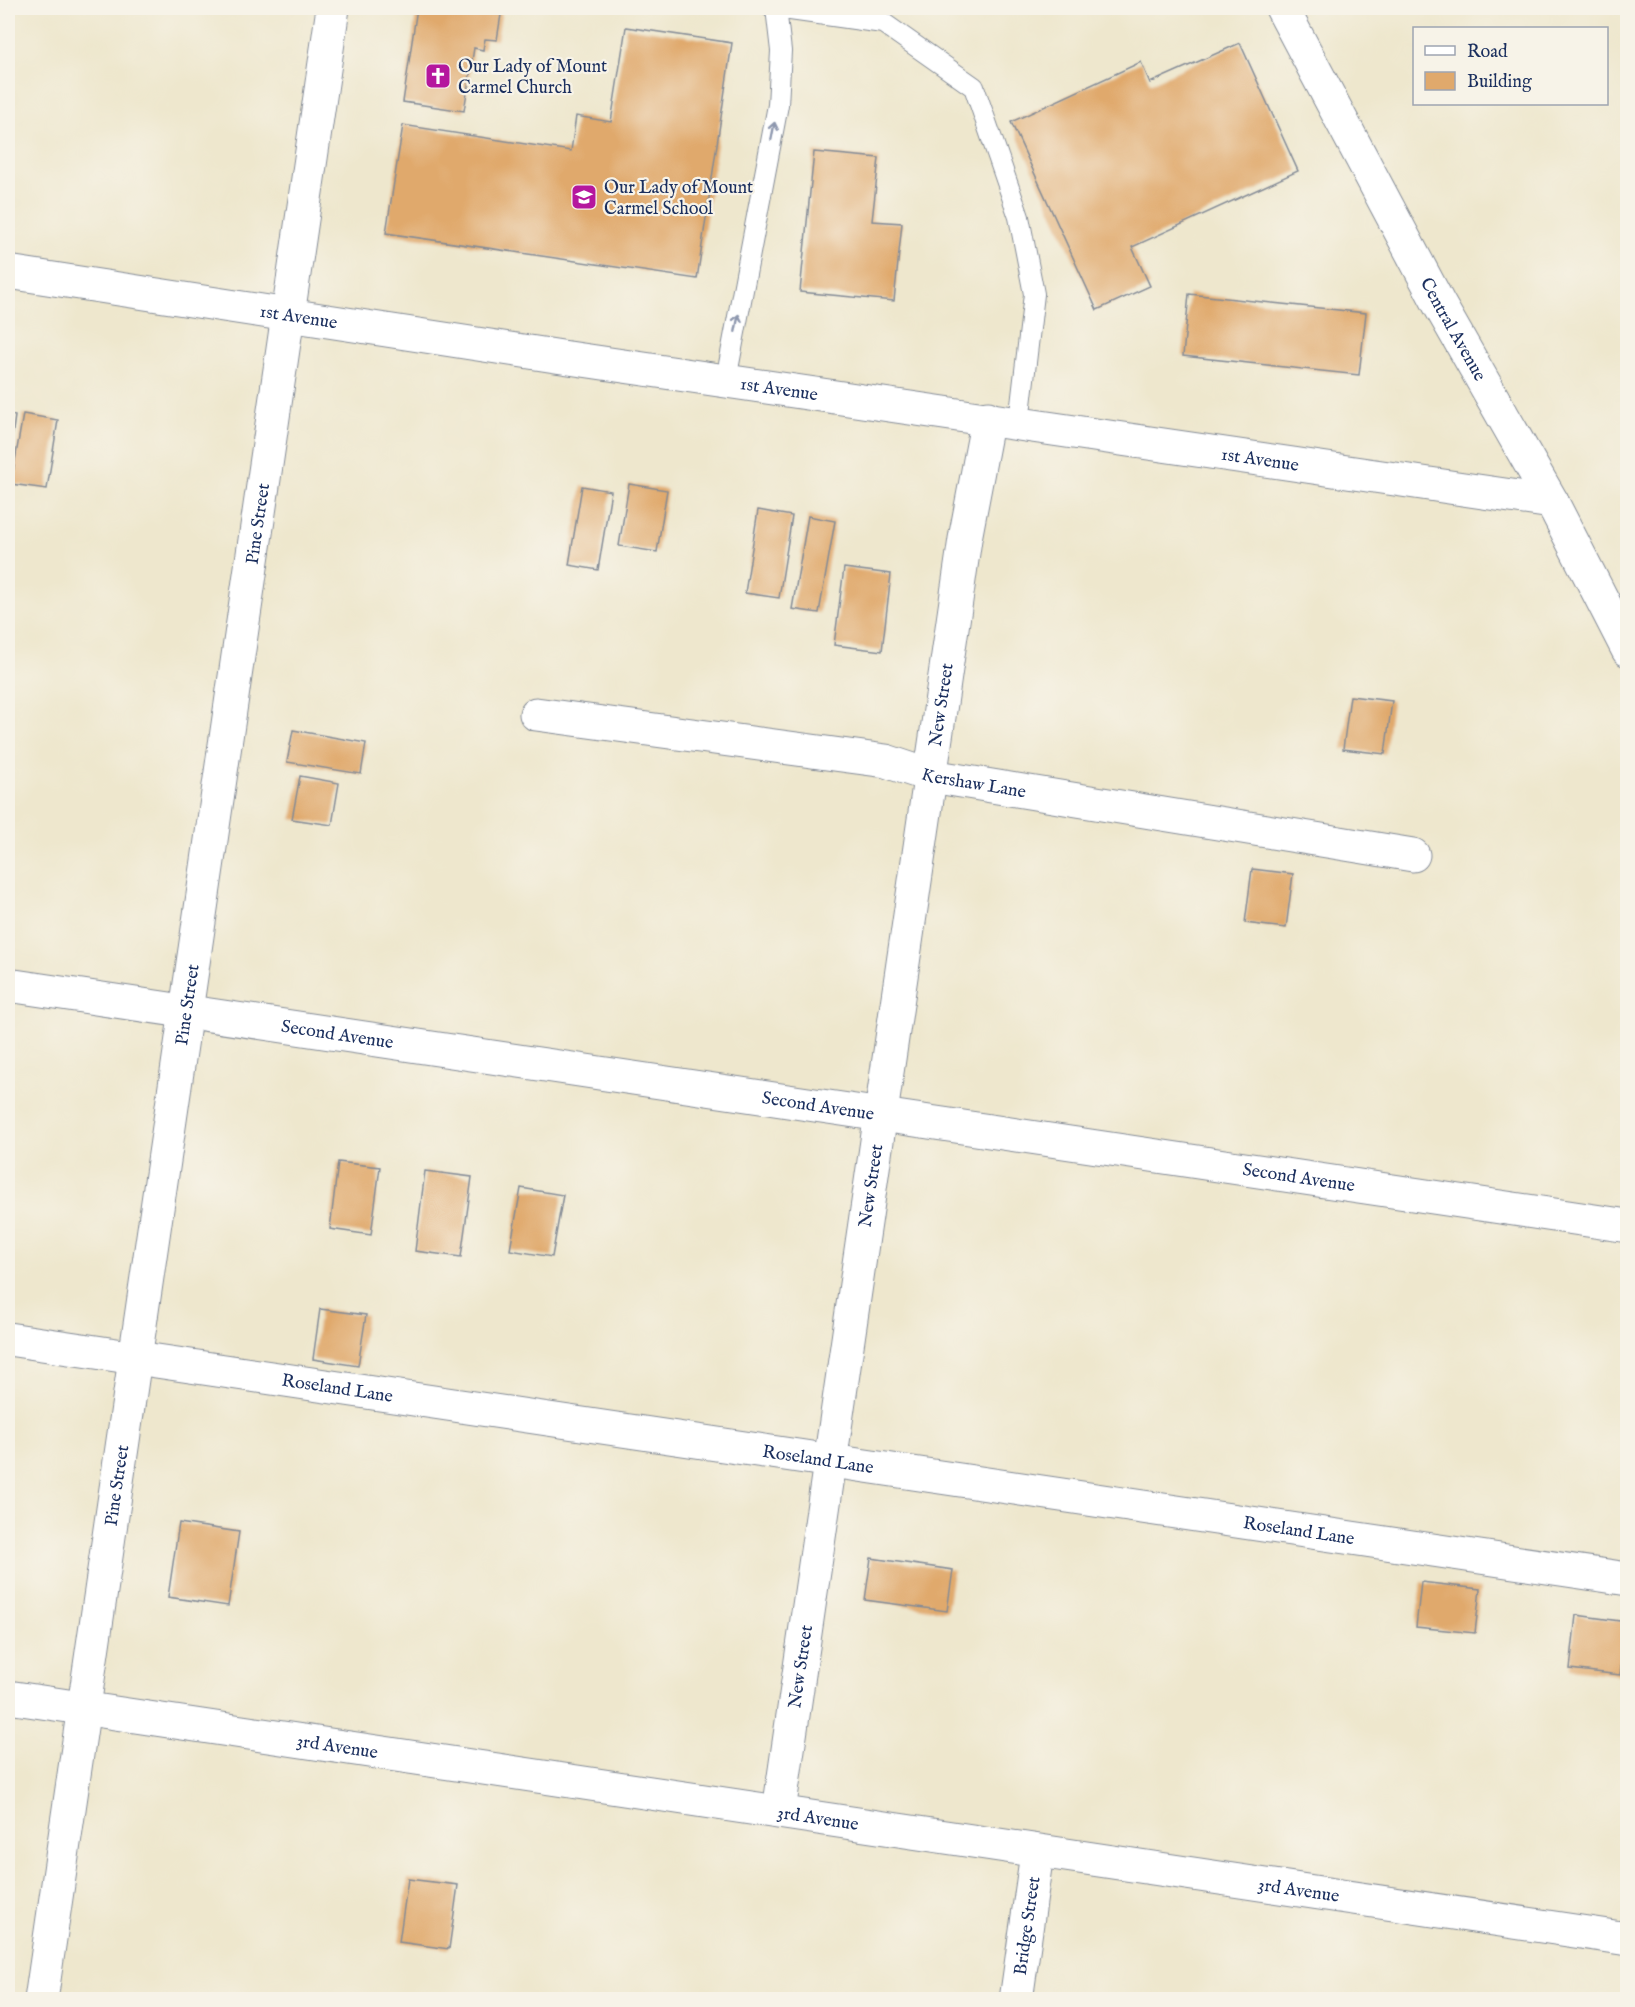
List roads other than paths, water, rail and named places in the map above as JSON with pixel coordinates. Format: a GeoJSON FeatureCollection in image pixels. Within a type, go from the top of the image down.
{"type":"FeatureCollection","features":[{"type":"Feature","properties":{"kind":"street","name":"Pine Street"},"geometry":{"type":"LineString","coordinates":[[41,2000],[137,1358],[333,8]]}},
{"type":"Feature","properties":{"kind":"street","name":"Central Avenue"},"geometry":{"type":"LineString","coordinates":[[1282,8],[1439,304],[1552,502],[1628,650]]}},
{"type":"Feature","properties":{"kind":"street","name":"1st Avenue"},"geometry":{"type":"LineString","coordinates":[[8,272],[1552,502]]}},
{"type":"Feature","properties":{"kind":"street","name":"New Street"},"geometry":{"type":"LineString","coordinates":[[779,1811],[965,539],[1004,420]]}},
{"type":"Feature","properties":{"kind":"street","name":"Kershaw Lane"},"geometry":{"type":"LineString","coordinates":[[537,714],[886,761],[931,776],[1413,855]]}},
{"type":"Feature","properties":{"kind":"street","name":"Second Avenue"},"geometry":{"type":"LineString","coordinates":[[8,985],[1628,1226]]}},
{"type":"Feature","properties":{"kind":"street","name":"Roseland Lane"},"geometry":{"type":"LineString","coordinates":[[8,1339],[1628,1579]]}},
{"type":"Feature","properties":{"kind":"street","name":"3rd Avenue"},"geometry":{"type":"LineString","coordinates":[[8,1697],[1628,1939]]}},
{"type":"Feature","properties":{"kind":"street","name":"Bridge Street"},"geometry":{"type":"LineString","coordinates":[[1016,2000],[1037,1852]]}},
{"type":"Feature","properties":{"kind":"lane"},"geometry":{"type":"LineString","coordinates":[[726,380],[778,105],[781,51],[775,8],[883,23],[974,87],[1019,218],[1034,294],[1004,420]]}},
{"type":"Feature","properties":{"kind":"place","name":"Our Lady of Mount Carmel Church"},"geometry":{"type":"Point","coordinates":[438,76]}},
{"type":"Feature","properties":{"kind":"place","name":"Our Lady of Mount Carmel School"},"geometry":{"type":"Point","coordinates":[584,197]}}]}
